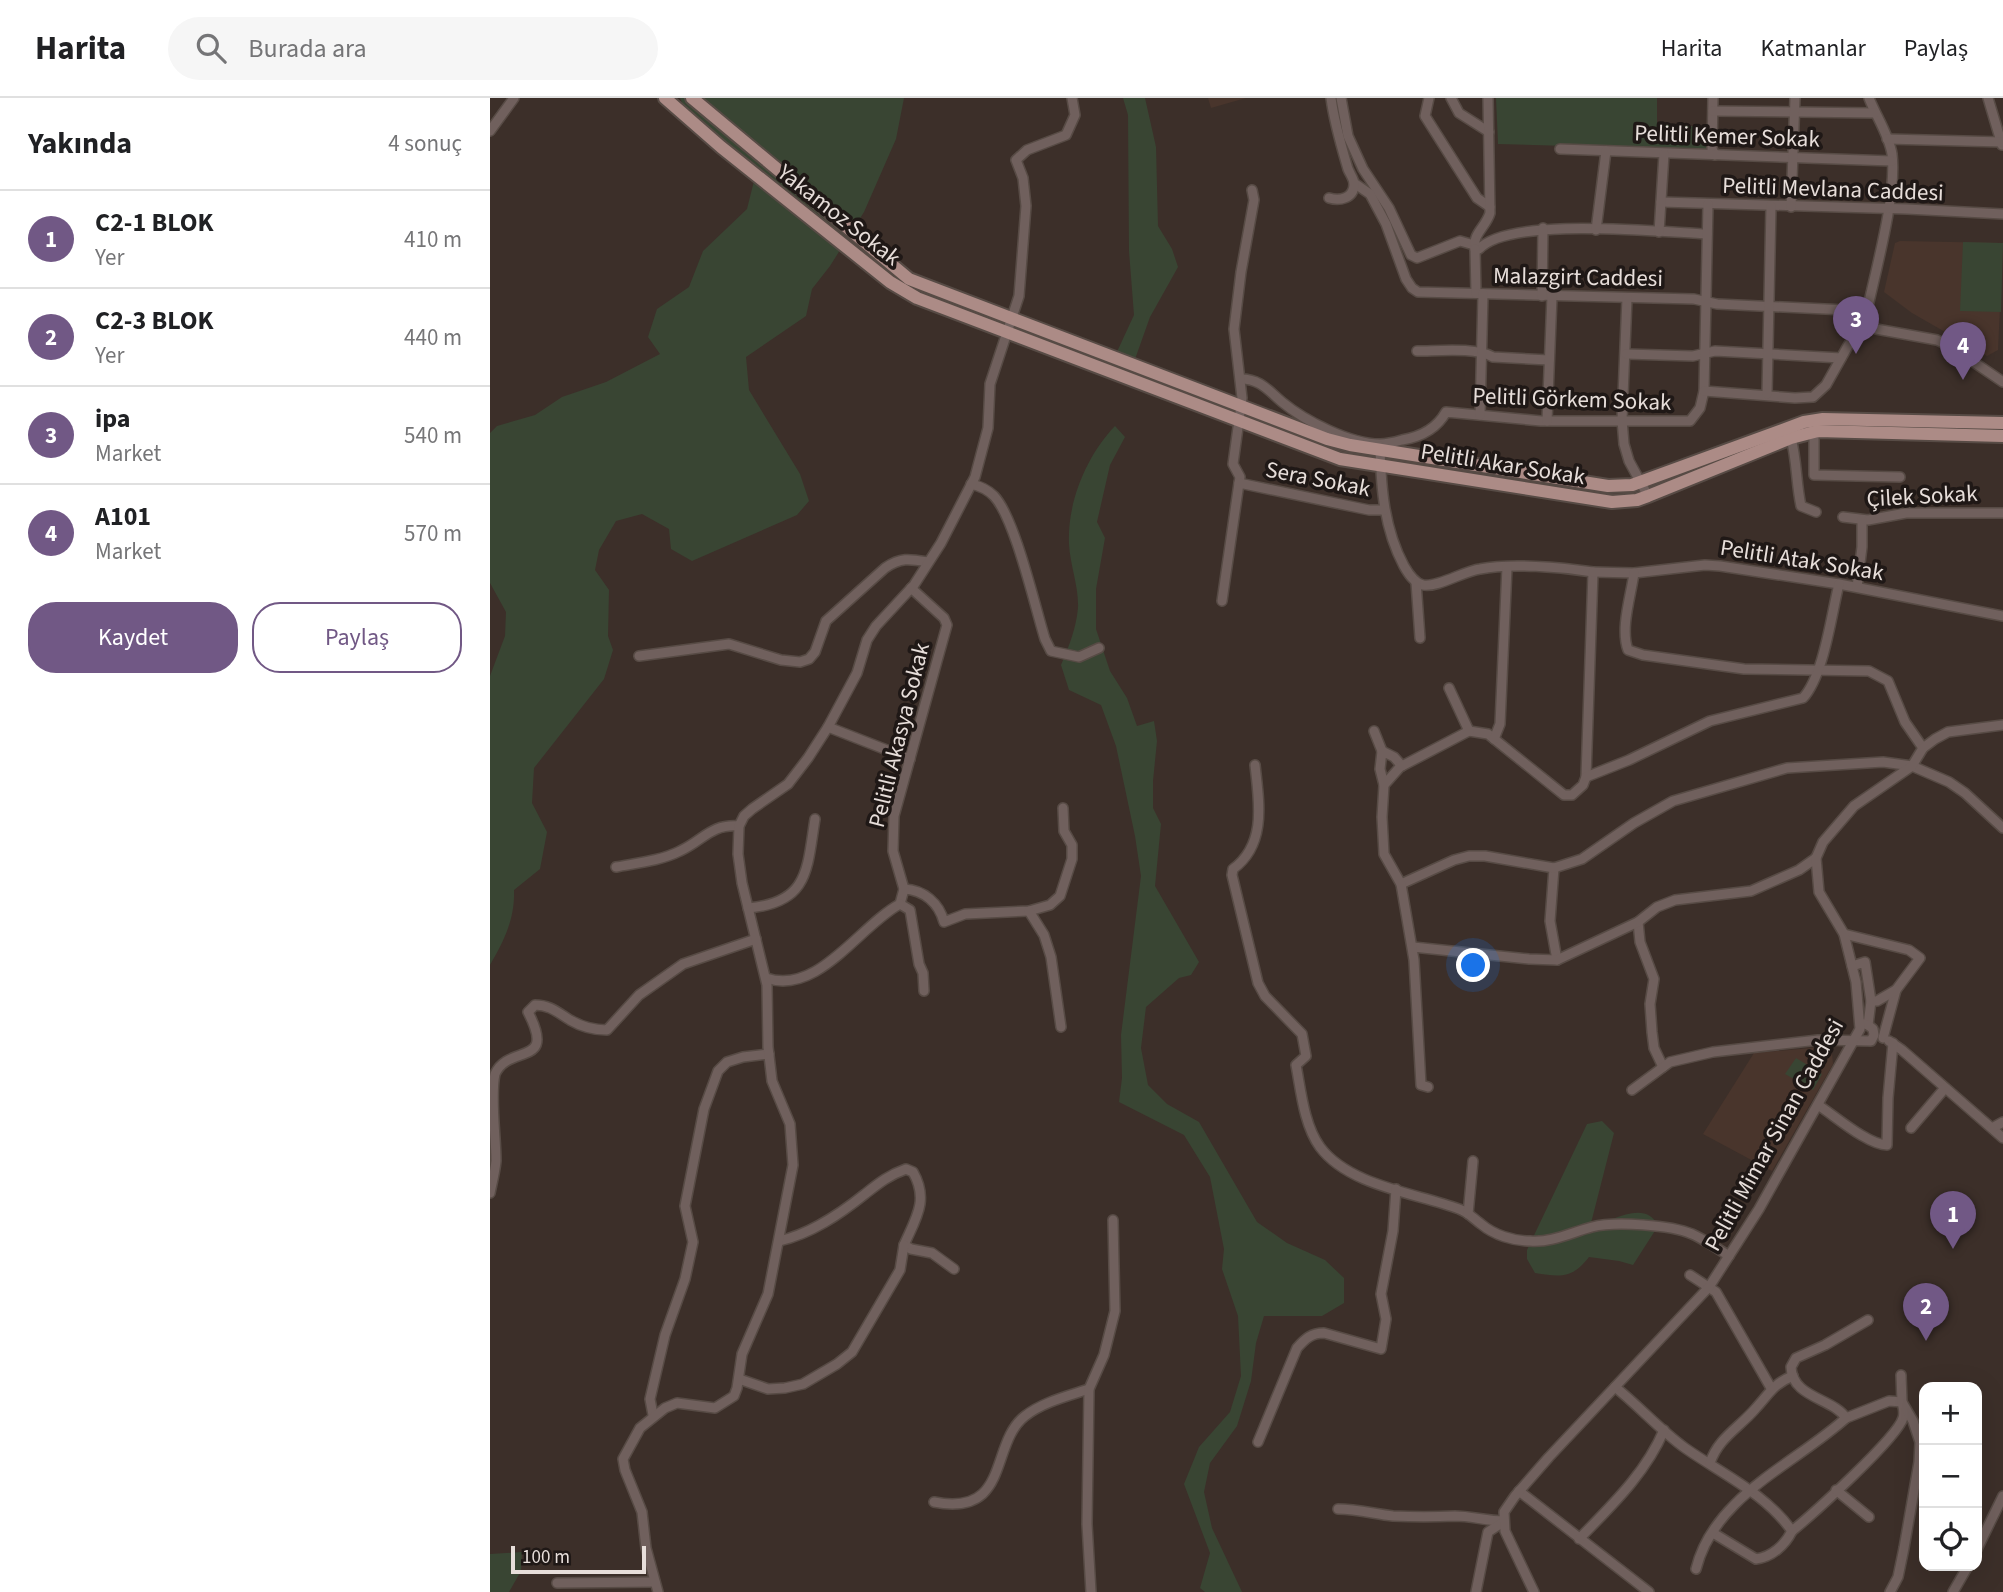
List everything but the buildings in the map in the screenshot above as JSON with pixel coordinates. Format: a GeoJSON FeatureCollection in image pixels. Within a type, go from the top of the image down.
{"type":"FeatureCollection","features":[{"type":"Feature","properties":{"kind":"main road","name":"Yakamoz Sokak"},"geometry":{"type":"LineString","coordinates":[[666,98],[721,147],[890,282],[935,306],[1007,333]]}},
{"type":"Feature","properties":{"kind":"main road","name":"Yakamoz Sokak"},"geometry":{"type":"LineString","coordinates":[[692,98],[909,279],[1012,320]]}},
{"type":"Feature","properties":{"kind":"main road","name":"Pelitli Akar Sokak"},"geometry":{"type":"LineString","coordinates":[[1012,320],[1327,439],[1608,486],[1632,485],[1804,422],[1824,419],[2003,423]]}},
{"type":"Feature","properties":{"kind":"main road","name":"Pelitli Akar Sokak"},"geometry":{"type":"LineString","coordinates":[[1007,333],[1339,459],[1612,502],[1637,500],[1791,438],[1814,432],[2003,436]]}},
{"type":"Feature","properties":{"kind":"street"},"geometry":{"type":"LineString","coordinates":[[490,131],[514,98]]}},
{"type":"Feature","properties":{"kind":"street"},"geometry":{"type":"LineString","coordinates":[[557,1583],[656,1587],[646,1548],[642,1512],[625,1471],[623,1459],[640,1428],[653,1415],[677,1403],[715,1408],[734,1396],[742,1354],[768,1294],[793,1165],[790,1124],[772,1082],[766,978],[742,883],[738,854],[739,825],[744,816],[788,784],[828,727],[857,673],[867,640],[928,562],[971,484],[981,460],[988,428],[990,384],[1019,296],[1026,206],[1023,178],[1016,160],[1027,150],[1066,135],[1075,116],[1072,98]]}},
{"type":"Feature","properties":{"kind":"street"},"geometry":{"type":"LineString","coordinates":[[1329,198],[1345,198],[1350,194],[1354,183],[1337,129],[1331,98]]}},
{"type":"Feature","properties":{"kind":"street"},"geometry":{"type":"LineString","coordinates":[[1341,98],[1348,136],[1363,169],[1389,208],[1411,255],[1417,258],[1460,241],[1479,249],[1489,240],[1511,233],[1544,228],[1707,234]]}},
{"type":"Feature","properties":{"kind":"street"},"geometry":{"type":"LineString","coordinates":[[1429,98],[1425,116],[1477,198],[1490,207]]}},
{"type":"Feature","properties":{"kind":"street"},"geometry":{"type":"LineString","coordinates":[[1451,98],[1459,113],[1489,132]]}},
{"type":"Feature","properties":{"kind":"street"},"geometry":{"type":"LineString","coordinates":[[1480,415],[1482,353],[1475,238],[1488,220],[1490,207],[1488,98]]}},
{"type":"Feature","properties":{"kind":"street"},"geometry":{"type":"LineString","coordinates":[[1713,98],[1712,149],[1715,155]]}},
{"type":"Feature","properties":{"kind":"street"},"geometry":{"type":"LineString","coordinates":[[1791,207],[1795,98]]}},
{"type":"Feature","properties":{"kind":"street"},"geometry":{"type":"LineString","coordinates":[[1869,98],[1887,139],[1892,161],[1888,209],[1867,310],[1870,322],[1876,329],[1937,340],[2003,382]]}},
{"type":"Feature","properties":{"kind":"street"},"geometry":{"type":"LineString","coordinates":[[1887,139],[2002,143],[1988,98]]}},
{"type":"Feature","properties":{"kind":"street"},"geometry":{"type":"LineString","coordinates":[[1713,111],[1875,113]]}},
{"type":"Feature","properties":{"kind":"street","name":"Pelitli Kemer Sokak"},"geometry":{"type":"LineString","coordinates":[[1560,149],[1892,161]]}},
{"type":"Feature","properties":{"kind":"street"},"geometry":{"type":"LineString","coordinates":[[1596,230],[1605,150]]}},
{"type":"Feature","properties":{"kind":"street"},"geometry":{"type":"LineString","coordinates":[[1659,232],[1664,154]]}},
{"type":"Feature","properties":{"kind":"street","name":"Malazgirt Caddesi"},"geometry":{"type":"LineString","coordinates":[[1354,183],[1370,194],[1386,225],[1406,279],[1412,288],[1428,294],[1682,298],[1705,302],[1867,310]]}},
{"type":"Feature","properties":{"kind":"street"},"geometry":{"type":"LineString","coordinates":[[1239,483],[1240,477],[1233,464],[1242,407],[1234,328],[1254,200],[1252,190]]}},
{"type":"Feature","properties":{"kind":"street","name":"Pelitli Mevlana Caddesi"},"geometry":{"type":"LineString","coordinates":[[1661,202],[2003,214]]}},
{"type":"Feature","properties":{"kind":"street"},"geometry":{"type":"LineString","coordinates":[[1708,205],[1704,391],[1813,397],[1826,385],[1849,344],[1870,322]]}},
{"type":"Feature","properties":{"kind":"street"},"geometry":{"type":"LineString","coordinates":[[1766,394],[1771,206]]}},
{"type":"Feature","properties":{"kind":"street"},"geometry":{"type":"LineString","coordinates":[[1544,228],[1549,360],[1547,421]]}},
{"type":"Feature","properties":{"kind":"street"},"geometry":{"type":"LineString","coordinates":[[1627,298],[1622,421],[1626,452],[1648,496]]}},
{"type":"Feature","properties":{"kind":"street"},"geometry":{"type":"LineString","coordinates":[[1418,351],[1482,353],[1493,358],[1549,360]]}},
{"type":"Feature","properties":{"kind":"street"},"geometry":{"type":"LineString","coordinates":[[1626,354],[1693,356],[1716,351],[1840,358]]}},
{"type":"Feature","properties":{"kind":"street"},"geometry":{"type":"LineString","coordinates":[[1241,379],[1258,381],[1316,426],[1380,447],[1384,510],[1395,548],[1408,574],[1416,582],[1420,638]]}},
{"type":"Feature","properties":{"kind":"street","name":"Pelitli Görkem Sokak"},"geometry":{"type":"LineString","coordinates":[[1380,447],[1428,431],[1436,426],[1446,412],[1547,421],[1690,421],[1700,408],[1704,391]]}},
{"type":"Feature","properties":{"kind":"street","name":"Çilek Sokak"},"geometry":{"type":"LineString","coordinates":[[1814,432],[1814,475],[1900,477]]}},
{"type":"Feature","properties":{"kind":"street"},"geometry":{"type":"LineString","coordinates":[[1791,438],[1798,467],[1801,506],[1816,512]]}},
{"type":"Feature","properties":{"kind":"street","name":"Sera Sokak"},"geometry":{"type":"LineString","coordinates":[[1222,601],[1239,483],[1369,510],[1384,510]]}},
{"type":"Feature","properties":{"kind":"street"},"geometry":{"type":"LineString","coordinates":[[971,484],[983,487],[996,498],[1008,519],[1051,651],[1079,657],[1099,648]]}},
{"type":"Feature","properties":{"kind":"street","name":"Çilek Sokak"},"geometry":{"type":"LineString","coordinates":[[1843,517],[1862,520],[1916,512],[2003,513]]}},
{"type":"Feature","properties":{"kind":"street"},"geometry":{"type":"LineString","coordinates":[[1857,587],[1862,520]]}},
{"type":"Feature","properties":{"kind":"street"},"geometry":{"type":"LineString","coordinates":[[639,656],[729,644],[781,660],[800,662],[809,659],[816,652],[826,621],[885,568],[896,560],[906,558],[928,562]]}},
{"type":"Feature","properties":{"kind":"street","name":"Pelitli Atak Sokak"},"geometry":{"type":"LineString","coordinates":[[1416,582],[1423,585],[1433,584],[1478,569],[1507,567],[1634,573],[1705,565],[1857,587],[2003,616]]}},
{"type":"Feature","properties":{"kind":"street"},"geometry":{"type":"LineString","coordinates":[[1494,739],[1500,724],[1507,567]]}},
{"type":"Feature","properties":{"kind":"street"},"geometry":{"type":"LineString","coordinates":[[1384,785],[1402,766],[1469,732],[1488,734],[1564,795],[1577,792],[1586,777],[1593,572]]}},
{"type":"Feature","properties":{"kind":"street"},"geometry":{"type":"LineString","coordinates":[[1634,573],[1626,628],[1625,642],[1628,650],[1643,655],[1744,669],[1869,671],[1888,681],[1905,722],[1923,748]]}},
{"type":"Feature","properties":{"kind":"street"},"geometry":{"type":"LineString","coordinates":[[1586,777],[1629,760],[1710,721],[1802,698],[1810,690],[1818,672],[1839,584]]}},
{"type":"Feature","properties":{"kind":"street","name":"Pelitli Akasya Sokak"},"geometry":{"type":"LineString","coordinates":[[904,889],[895,864],[892,835],[894,816],[947,625],[944,618],[911,587]]}},
{"type":"Feature","properties":{"kind":"street"},"geometry":{"type":"LineString","coordinates":[[1448,688],[1469,732]]}},
{"type":"Feature","properties":{"kind":"street"},"geometry":{"type":"LineString","coordinates":[[1412,947],[1543,961],[1557,960],[1638,922],[1657,907],[1675,900],[1751,891],[1799,870],[1816,858],[1823,842],[1854,806],[1912,766],[1923,748],[1935,739],[1948,733],[2003,725]]}},
{"type":"Feature","properties":{"kind":"street"},"geometry":{"type":"LineString","coordinates":[[828,727],[910,759]]}},
{"type":"Feature","properties":{"kind":"street"},"geometry":{"type":"LineString","coordinates":[[1374,731],[1382,751],[1380,769],[1384,785],[1384,854],[1401,884],[1412,947],[1421,1085],[1428,1087]]}},
{"type":"Feature","properties":{"kind":"street"},"geometry":{"type":"LineString","coordinates":[[1382,751],[1394,757],[1402,766]]}},
{"type":"Feature","properties":{"kind":"street"},"geometry":{"type":"LineString","coordinates":[[1401,884],[1469,856],[1485,856],[1554,868],[1582,859],[1634,822],[1665,804],[1787,768],[1883,762],[1912,766],[1949,782],[2003,828]]}},
{"type":"Feature","properties":{"kind":"street"},"geometry":{"type":"LineString","coordinates":[[1255,765],[1260,812],[1254,846],[1245,860],[1233,869],[1232,875],[1258,983],[1265,996],[1302,1034],[1306,1056],[1296,1065],[1308,1121],[1319,1146],[1346,1169],[1379,1184],[1468,1214],[1482,1226],[1504,1237],[1531,1242],[1609,1225],[1679,1230],[1702,1239],[1729,1256]]}},
{"type":"Feature","properties":{"kind":"street"},"geometry":{"type":"LineString","coordinates":[[766,978],[778,982],[808,976],[900,904],[904,889],[913,890],[937,904],[944,922],[965,914],[1028,911],[1050,905],[1060,896],[1073,859],[1072,845],[1064,831],[1063,808]]}},
{"type":"Feature","properties":{"kind":"street"},"geometry":{"type":"LineString","coordinates":[[748,908],[775,904],[787,898],[802,881],[807,869],[815,819]]}},
{"type":"Feature","properties":{"kind":"street"},"geometry":{"type":"LineString","coordinates":[[616,867],[659,859],[682,851],[724,824],[739,825]]}},
{"type":"Feature","properties":{"kind":"street","name":"Pelitli Mimar Sinan Caddesi"},"geometry":{"type":"LineString","coordinates":[[1476,1592],[1488,1532],[1504,1521],[1504,1512],[1518,1492],[1709,1287],[1759,1209],[1864,1024],[1844,934],[1819,892],[1816,858]]}},
{"type":"Feature","properties":{"kind":"street"},"geometry":{"type":"LineString","coordinates":[[1554,868],[1550,921],[1557,960]]}},
{"type":"Feature","properties":{"kind":"street"},"geometry":{"type":"LineString","coordinates":[[900,904],[910,910],[924,991]]}},
{"type":"Feature","properties":{"kind":"street"},"geometry":{"type":"LineString","coordinates":[[1028,911],[1044,935],[1051,957],[1061,1027]]}},
{"type":"Feature","properties":{"kind":"street"},"geometry":{"type":"LineString","coordinates":[[1638,922],[1640,942],[1654,979],[1650,1004],[1652,1032],[1654,1048],[1663,1067]]}},
{"type":"Feature","properties":{"kind":"street"},"geometry":{"type":"LineString","coordinates":[[1632,1090],[1670,1062],[1713,1052],[1818,1040],[1871,1041],[1879,1037],[1896,990],[1920,957],[1909,950],[1844,934]]}},
{"type":"Feature","properties":{"kind":"street"},"geometry":{"type":"LineString","coordinates":[[490,1194],[496,1163],[491,1105],[495,1074],[506,1061],[531,1052],[537,1044],[537,1029],[528,1012],[535,1005],[547,1005],[573,1022],[593,1030],[607,1030],[639,995],[683,964],[756,939]]}},
{"type":"Feature","properties":{"kind":"street"},"geometry":{"type":"LineString","coordinates":[[1852,966],[1864,962],[1871,1001],[1864,1024],[1873,1029],[1879,1037],[1893,1043],[2003,1139]]}},
{"type":"Feature","properties":{"kind":"street"},"geometry":{"type":"LineString","coordinates":[[1871,1001],[1877,1001],[1896,990]]}},
{"type":"Feature","properties":{"kind":"street"},"geometry":{"type":"LineString","coordinates":[[1818,1105],[1880,1145],[1887,1145],[1893,1043]]}},
{"type":"Feature","properties":{"kind":"street"},"geometry":{"type":"LineString","coordinates":[[653,1415],[650,1399],[665,1335],[685,1279],[693,1242],[685,1206],[704,1109],[718,1071],[727,1062],[769,1054]]}},
{"type":"Feature","properties":{"kind":"street"},"geometry":{"type":"LineString","coordinates":[[1911,1128],[1945,1088]]}},
{"type":"Feature","properties":{"kind":"street"},"geometry":{"type":"LineString","coordinates":[[1992,1128],[2003,1122]]}},
{"type":"Feature","properties":{"kind":"street"},"geometry":{"type":"LineString","coordinates":[[1468,1214],[1473,1161]]}},
{"type":"Feature","properties":{"kind":"street"},"geometry":{"type":"LineString","coordinates":[[739,1379],[768,1389],[803,1384],[852,1352],[900,1270],[904,1245],[918,1214],[922,1195],[913,1172],[906,1169],[883,1179],[816,1227],[799,1236],[779,1241]]}},
{"type":"Feature","properties":{"kind":"street"},"geometry":{"type":"LineString","coordinates":[[1258,1442],[1297,1349],[1314,1333],[1324,1333],[1381,1349],[1386,1319],[1381,1294],[1393,1231],[1396,1189]]}},
{"type":"Feature","properties":{"kind":"street"},"geometry":{"type":"LineString","coordinates":[[1091,1592],[1087,1524],[1089,1389],[1104,1355],[1115,1311],[1113,1220]]}},
{"type":"Feature","properties":{"kind":"street"},"geometry":{"type":"LineString","coordinates":[[904,1245],[932,1253],[954,1269]]}},
{"type":"Feature","properties":{"kind":"street"},"geometry":{"type":"LineString","coordinates":[[1690,1275],[1716,1292],[1771,1388]]}},
{"type":"Feature","properties":{"kind":"street"},"geometry":{"type":"LineString","coordinates":[[1846,1418],[1842,1412],[1812,1397],[1803,1389],[1793,1376],[1791,1367],[1796,1359],[1868,1320]]}},
{"type":"Feature","properties":{"kind":"street"},"geometry":{"type":"LineString","coordinates":[[1710,1463],[1717,1446],[1758,1407],[1771,1388],[1793,1376]]}},
{"type":"Feature","properties":{"kind":"street"},"geometry":{"type":"LineString","coordinates":[[1713,1533],[1749,1557],[1766,1558],[1773,1553],[1787,1541],[1792,1531],[1895,1431],[1904,1417],[1901,1376]]}},
{"type":"Feature","properties":{"kind":"street"},"geometry":{"type":"LineString","coordinates":[[1615,1387],[1685,1448],[1750,1490],[1778,1514],[1792,1531]]}},
{"type":"Feature","properties":{"kind":"street"},"geometry":{"type":"LineString","coordinates":[[934,1502],[952,1506],[978,1496],[994,1478],[1009,1439],[1023,1417],[1045,1404],[1089,1389]]}},
{"type":"Feature","properties":{"kind":"street"},"geometry":{"type":"LineString","coordinates":[[1696,1569],[1699,1556],[1719,1522],[1750,1490],[1786,1466],[1846,1418],[1889,1401],[1902,1402]]}},
{"type":"Feature","properties":{"kind":"street"},"geometry":{"type":"LineString","coordinates":[[1890,1592],[1898,1577],[1919,1461],[1918,1436],[1902,1402]]}},
{"type":"Feature","properties":{"kind":"street"},"geometry":{"type":"LineString","coordinates":[[1579,1539],[1628,1488],[1658,1446],[1664,1430]]}},
{"type":"Feature","properties":{"kind":"street"},"geometry":{"type":"LineString","coordinates":[[1836,1490],[1869,1517]]}},
{"type":"Feature","properties":{"kind":"street"},"geometry":{"type":"LineString","coordinates":[[1518,1492],[1649,1592]]}},
{"type":"Feature","properties":{"kind":"street"},"geometry":{"type":"LineString","coordinates":[[1982,1539],[2003,1496]]}},
{"type":"Feature","properties":{"kind":"street"},"geometry":{"type":"LineString","coordinates":[[1338,1509],[1356,1509],[1390,1516],[1456,1516],[1504,1521],[1505,1531],[1534,1592]]}},
{"type":"Feature","properties":{"kind":"street"},"geometry":{"type":"LineString","coordinates":[[1953,1592],[1965,1571]]}},
{"type":"Feature","properties":{"kind":"shaded area"},"geometry":{"type":"Polygon","coordinates":[[[1208,98],[1246,98],[1211,108],[1208,98]]]}},
{"type":"Feature","properties":{"kind":"shaded area"},"geometry":{"type":"Polygon","coordinates":[[[1895,243],[2003,243],[1998,350],[1987,356],[1912,313],[1884,292],[1895,243]]]}},
{"type":"Feature","properties":{"kind":"shaded area"},"geometry":{"type":"Polygon","coordinates":[[[1823,1047],[1832,1053],[1833,1064],[1772,1171],[1703,1134],[1754,1053],[1823,1047]]]}},
{"type":"Feature","properties":{"kind":"green space"},"geometry":{"type":"Polygon","coordinates":[[[680,98],[904,98],[896,139],[864,212],[812,289],[806,316],[746,357],[749,390],[800,474],[809,501],[797,515],[692,561],[671,549],[669,529],[642,514],[616,521],[599,550],[595,570],[609,590],[608,636],[613,650],[604,679],[534,768],[532,803],[547,832],[540,869],[514,890],[513,911],[508,929],[490,965],[490,676],[505,636],[506,612],[490,583],[490,433],[497,426],[535,415],[562,397],[606,382],[660,354],[648,337],[657,309],[689,287],[703,251],[747,209],[755,177],[683,105],[680,98]]]}},
{"type":"Feature","properties":{"kind":"green space"},"geometry":{"type":"Polygon","coordinates":[[[1123,98],[1145,98],[1156,147],[1158,226],[1172,249],[1178,267],[1150,317],[1134,362],[1116,354],[1134,315],[1129,251],[1128,115],[1123,98]]]}},
{"type":"Feature","properties":{"kind":"green space"},"geometry":{"type":"Polygon","coordinates":[[[1496,98],[1657,98],[1657,124],[1709,127],[1711,150],[1498,144],[1496,98]]]}},
{"type":"Feature","properties":{"kind":"green space"},"geometry":{"type":"Polygon","coordinates":[[[1963,242],[2003,243],[2001,312],[1960,311],[1963,242]]]}},
{"type":"Feature","properties":{"kind":"green space"},"geometry":{"type":"Polygon","coordinates":[[[1115,426],[1125,437],[1110,465],[1097,522],[1105,538],[1096,589],[1096,629],[1110,671],[1127,698],[1137,726],[1154,721],[1157,741],[1153,808],[1161,824],[1155,886],[1199,962],[1191,975],[1179,978],[1146,1007],[1141,1048],[1148,1085],[1167,1104],[1199,1122],[1257,1222],[1287,1243],[1325,1260],[1344,1278],[1344,1303],[1322,1316],[1264,1316],[1256,1343],[1251,1381],[1237,1426],[1210,1463],[1204,1492],[1212,1528],[1242,1592],[1205,1592],[1200,1588],[1210,1553],[1184,1484],[1199,1447],[1230,1412],[1241,1376],[1238,1316],[1222,1269],[1224,1249],[1210,1177],[1184,1135],[1119,1102],[1122,1078],[1121,1035],[1141,876],[1116,746],[1101,705],[1069,690],[1061,665],[1074,630],[1078,608],[1069,544],[1071,512],[1088,465],[1115,426]]]}},
{"type":"Feature","properties":{"kind":"green space"},"geometry":{"type":"Polygon","coordinates":[[[1796,1058],[1822,1074],[1813,1090],[1785,1074],[1796,1058]]]}},
{"type":"Feature","properties":{"kind":"green space"},"geometry":{"type":"Polygon","coordinates":[[[1602,1121],[1614,1133],[1590,1227],[1636,1213],[1652,1218],[1658,1226],[1633,1265],[1589,1257],[1577,1269],[1565,1275],[1535,1273],[1527,1259],[1527,1250],[1587,1124],[1602,1121]]]}},
{"type":"Feature","properties":{"kind":"green space"},"geometry":{"type":"Polygon","coordinates":[[[522,1552],[521,1571],[509,1592],[490,1592],[490,1554],[522,1552]]]}},
{"type":"Feature","properties":{"kind":"place","name":"ipa"},"geometry":{"type":"Point","coordinates":[1856,354]}},
{"type":"Feature","properties":{"kind":"place","name":"A101"},"geometry":{"type":"Point","coordinates":[1963,380]}},
{"type":"Feature","properties":{"kind":"place","name":"C2-1 BLOK"},"geometry":{"type":"Point","coordinates":[1953,1249]}},
{"type":"Feature","properties":{"kind":"place","name":"C2-3 BLOK"},"geometry":{"type":"Point","coordinates":[1926,1341]}}]}
